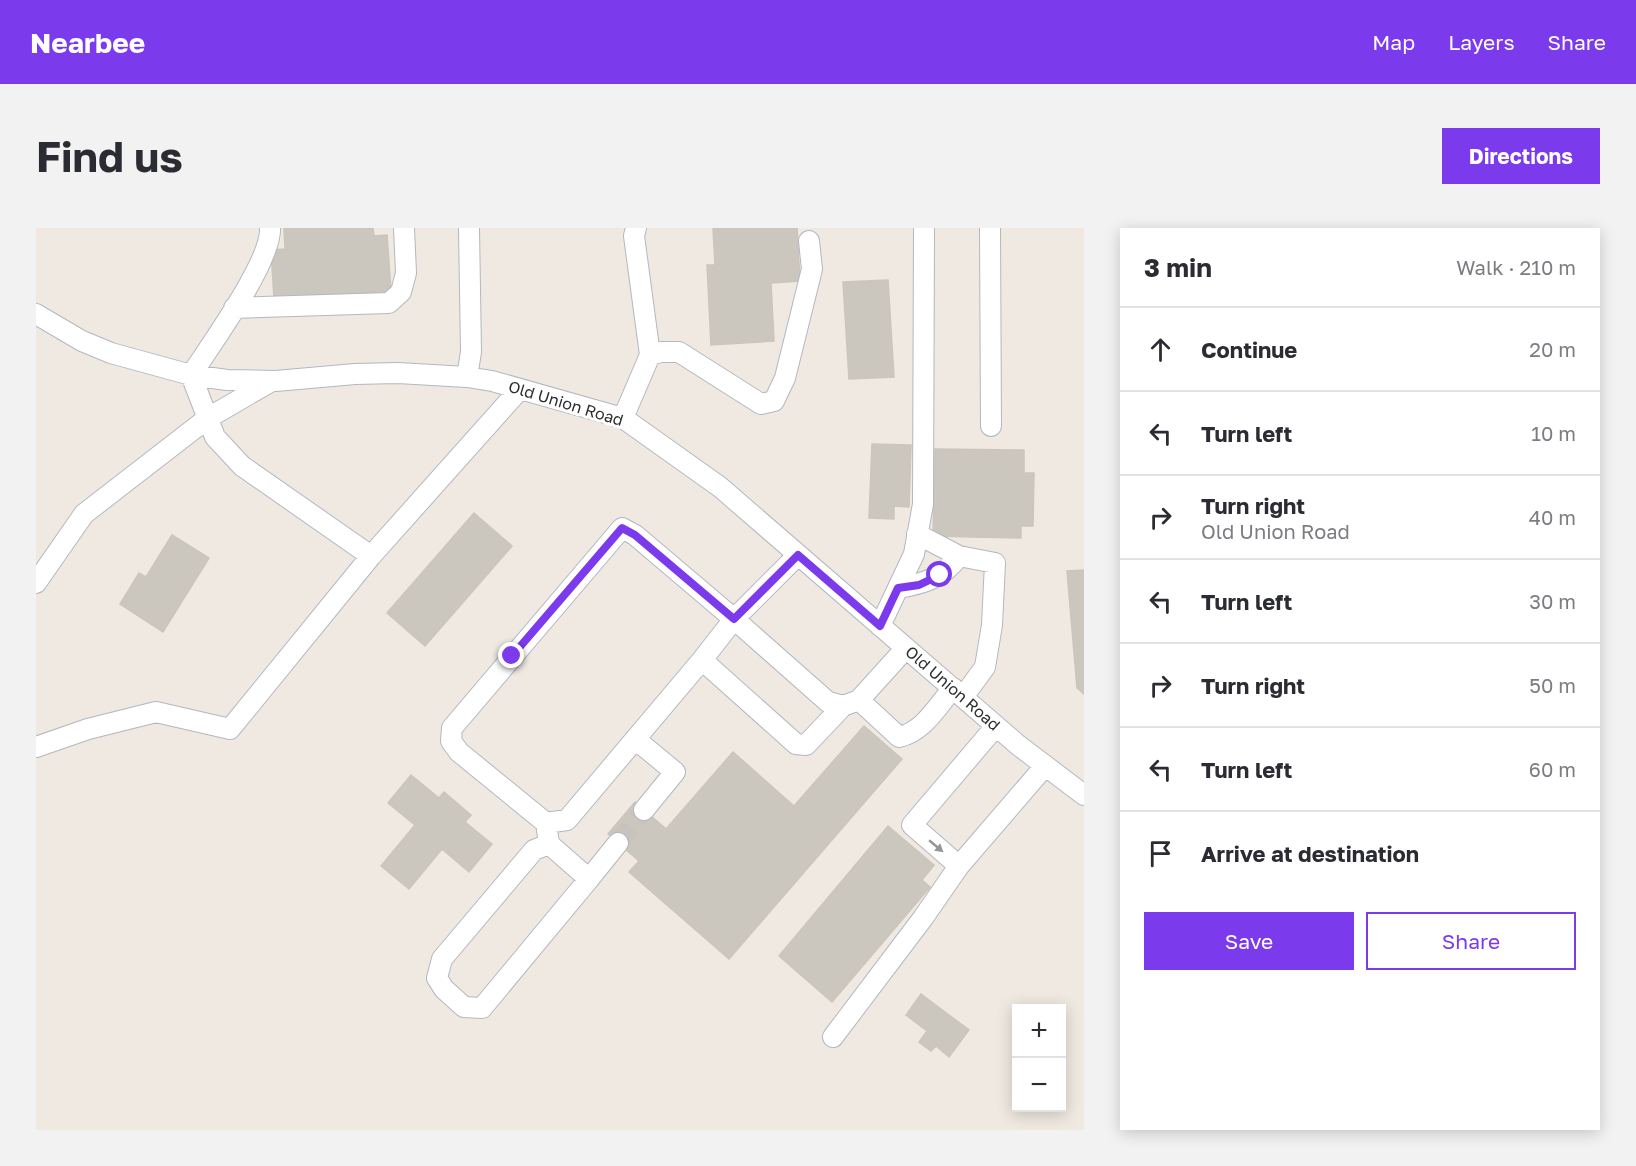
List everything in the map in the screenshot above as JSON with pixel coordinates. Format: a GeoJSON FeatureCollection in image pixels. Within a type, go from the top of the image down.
{"type":"FeatureCollection","features":[{"type":"Feature","properties":{"kind":"street"},"geometry":{"type":"LineString","coordinates":[[270,228],[271,235],[260,267],[191,375],[215,437],[242,466],[371,556]]}},
{"type":"Feature","properties":{"kind":"street"},"geometry":{"type":"LineString","coordinates":[[234,308],[389,303],[401,292],[406,273],[405,228]]}},
{"type":"Feature","properties":{"kind":"street"},"geometry":{"type":"LineString","coordinates":[[467,377],[471,352],[469,228]]}},
{"type":"Feature","properties":{"kind":"street"},"geometry":{"type":"LineString","coordinates":[[623,418],[650,355],[634,237],[636,228]]}},
{"type":"Feature","properties":{"kind":"street"},"geometry":{"type":"LineString","coordinates":[[880,626],[914,554],[923,504],[924,228]]}},
{"type":"Feature","properties":{"kind":"street"},"geometry":{"type":"LineString","coordinates":[[990,228],[991,426]]}},
{"type":"Feature","properties":{"kind":"street"},"geometry":{"type":"LineString","coordinates":[[650,355],[661,352],[679,352],[761,404],[774,401],[785,378],[812,269],[809,241]]}},
{"type":"Feature","properties":{"kind":"street","name":"Old Union Road"},"geometry":{"type":"LineString","coordinates":[[36,314],[82,341],[111,353],[191,375],[227,380],[271,381],[398,373],[467,377],[520,388],[623,418],[720,487],[996,726],[1084,795]]}},
{"type":"Feature","properties":{"kind":"street"},"geometry":{"type":"LineString","coordinates":[[36,583],[84,514],[208,418],[271,381]]}},
{"type":"Feature","properties":{"kind":"street"},"geometry":{"type":"LineString","coordinates":[[36,747],[88,729],[156,712],[230,729],[371,556],[520,388]]}},
{"type":"Feature","properties":{"kind":"street"},"geometry":{"type":"LineString","coordinates":[[589,879],[549,844],[546,823],[459,752],[451,741],[452,728],[622,528],[635,535],[828,702],[851,703],[898,737],[910,735],[985,667],[992,624],[995,563],[959,556],[917,534]]}},
{"type":"Feature","properties":{"kind":"street"},"geometry":{"type":"LineString","coordinates":[[546,823],[567,820],[734,619],[798,555]]}},
{"type":"Feature","properties":{"kind":"street"},"geometry":{"type":"LineString","coordinates":[[898,588],[928,582],[951,567],[959,556]]}},
{"type":"Feature","properties":{"kind":"street"},"geometry":{"type":"LineString","coordinates":[[702,660],[796,744],[806,745],[906,648]]}},
{"type":"Feature","properties":{"kind":"street"},"geometry":{"type":"LineString","coordinates":[[959,866],[912,825],[996,726]]}},
{"type":"Feature","properties":{"kind":"street"},"geometry":{"type":"LineString","coordinates":[[635,739],[675,772],[644,810]]}},
{"type":"Feature","properties":{"kind":"street"},"geometry":{"type":"LineString","coordinates":[[833,1037],[923,918],[959,866],[1046,766]]}},
{"type":"Feature","properties":{"kind":"street"},"geometry":{"type":"LineString","coordinates":[[549,844],[534,850],[442,959],[437,978],[444,989],[464,1007],[482,1008],[618,843]]}},
{"type":"Feature","properties":{"kind":"building"},"geometry":{"type":"Polygon","coordinates":[[[284,228],[373,228],[374,236],[387,235],[391,291],[274,299],[271,250],[285,249],[284,228]]]}},
{"type":"Feature","properties":{"kind":"building"},"geometry":{"type":"Polygon","coordinates":[[[713,228],[797,228],[800,281],[771,283],[774,341],[711,345],[707,265],[715,265],[713,228]]]}},
{"type":"Feature","properties":{"kind":"building"},"geometry":{"type":"Polygon","coordinates":[[[888,280],[894,377],[849,379],[843,282],[888,280]]]}},
{"type":"Feature","properties":{"kind":"building"},"geometry":{"type":"Polygon","coordinates":[[[872,444],[911,445],[909,507],[894,506],[894,519],[869,518],[872,444]]]}},
{"type":"Feature","properties":{"kind":"building"},"geometry":{"type":"Polygon","coordinates":[[[935,449],[1024,450],[1024,473],[1034,473],[1033,526],[1021,526],[1021,538],[933,536],[935,449]]]}},
{"type":"Feature","properties":{"kind":"building"},"geometry":{"type":"Polygon","coordinates":[[[474,513],[512,546],[425,646],[387,613],[474,513]]]}},
{"type":"Feature","properties":{"kind":"building"},"geometry":{"type":"Polygon","coordinates":[[[172,535],[209,558],[163,632],[120,604],[139,573],[146,577],[172,535]]]}},
{"type":"Feature","properties":{"kind":"building"},"geometry":{"type":"Polygon","coordinates":[[[1084,570],[1084,694],[1077,688],[1067,571],[1084,570]]]}},
{"type":"Feature","properties":{"kind":"building"},"geometry":{"type":"Polygon","coordinates":[[[864,726],[902,759],[729,959],[629,872],[639,861],[608,834],[635,802],[666,829],[733,752],[794,806],[864,726]]]}},
{"type":"Feature","properties":{"kind":"building"},"geometry":{"type":"Polygon","coordinates":[[[411,775],[439,798],[444,792],[471,815],[465,822],[492,844],[469,872],[442,849],[409,889],[381,866],[415,825],[388,803],[411,775]]]}},
{"type":"Feature","properties":{"kind":"building"},"geometry":{"type":"Polygon","coordinates":[[[888,826],[934,865],[922,880],[930,887],[832,1002],[779,956],[888,826]]]}},
{"type":"Feature","properties":{"kind":"building"},"geometry":{"type":"Polygon","coordinates":[[[921,994],[969,1030],[949,1057],[936,1046],[931,1051],[919,1042],[927,1031],[906,1015],[921,994]]]}},
{"type":"Feature","properties":{"kind":"tunnel"},"geometry":{"type":"LineString","coordinates":[[618,843],[644,810]]}},
{"type":"Feature","properties":{"kind":"route"},"geometry":{"type":"LineString","coordinates":[[512,656],[622,528],[635,535],[734,619],[798,555],[880,626],[898,588],[919,585],[940,575]]}}]}
